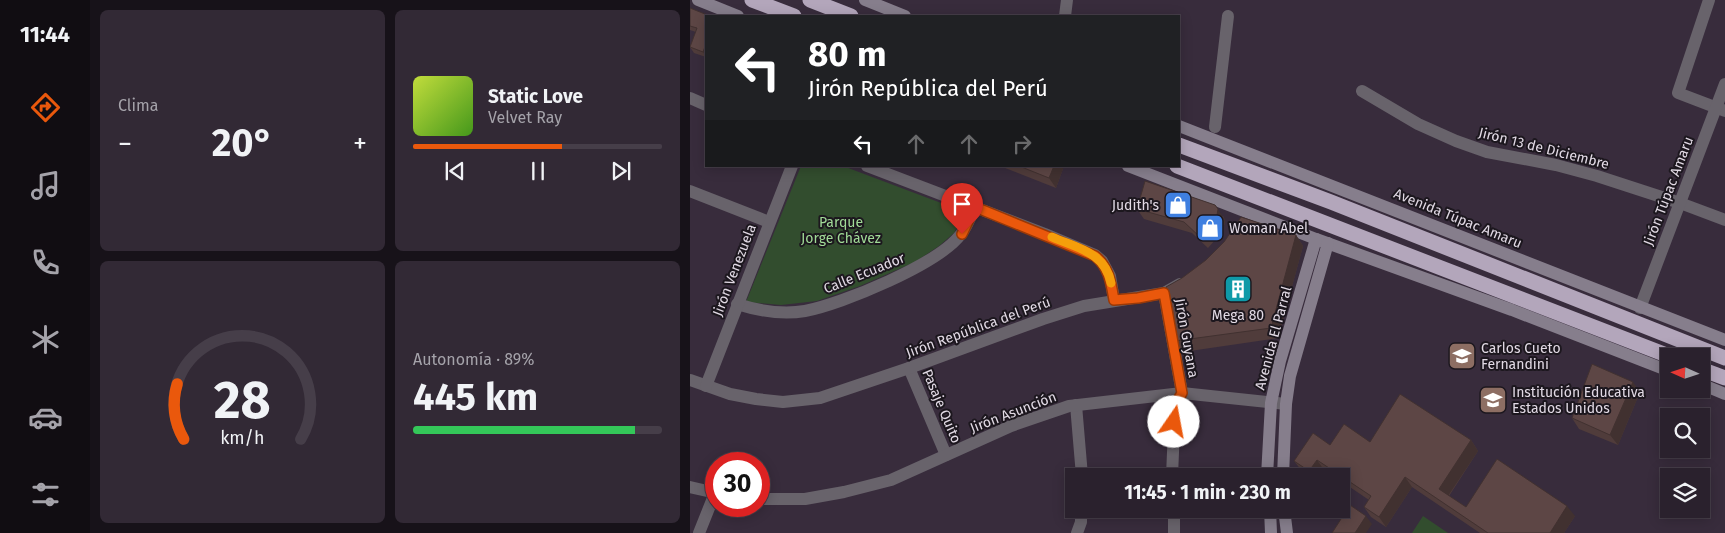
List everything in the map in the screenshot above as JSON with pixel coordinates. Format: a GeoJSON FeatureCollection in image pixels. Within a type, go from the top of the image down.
{"type":"FeatureCollection","features":[{"type":"Feature","properties":{"kind":"highway"},"geometry":{"type":"LineString","coordinates":[[752,0],[791,15]]}},
{"type":"Feature","properties":{"kind":"highway"},"geometry":{"type":"LineString","coordinates":[[810,0],[848,15]]}},
{"type":"Feature","properties":{"kind":"highway"},"geometry":{"type":"LineString","coordinates":[[1180,145],[1331,202],[1725,358]]}},
{"type":"Feature","properties":{"kind":"highway"},"geometry":{"type":"LineString","coordinates":[[1180,167],[1660,353]]}},
{"type":"Feature","properties":{"kind":"highway"},"geometry":{"type":"LineString","coordinates":[[1710,372],[1725,378]]}},
{"type":"Feature","properties":{"kind":"main road"},"geometry":{"type":"LineString","coordinates":[[698,0],[736,15]]}},
{"type":"Feature","properties":{"kind":"main road"},"geometry":{"type":"LineString","coordinates":[[865,0],[902,15]]}},
{"type":"Feature","properties":{"kind":"main road","name":"Avenida Túpac Amaru"},"geometry":{"type":"LineString","coordinates":[[1180,126],[1725,340]]}},
{"type":"Feature","properties":{"kind":"main road"},"geometry":{"type":"LineString","coordinates":[[1130,167],[1244,215],[1328,243],[1512,310],[1660,368]]}},
{"type":"Feature","properties":{"kind":"main road","name":"Avenida El Parral"},"geometry":{"type":"LineString","coordinates":[[1268,468],[1271,403],[1280,361],[1316,239]]}},
{"type":"Feature","properties":{"kind":"main road","name":"Avenida El Parral"},"geometry":{"type":"LineString","coordinates":[[1283,468],[1286,404],[1290,376],[1328,243]]}},
{"type":"Feature","properties":{"kind":"main road"},"geometry":{"type":"LineString","coordinates":[[1710,388],[1725,394]]}},
{"type":"Feature","properties":{"kind":"main road"},"geometry":{"type":"LineString","coordinates":[[1270,518],[1270,533]]}},
{"type":"Feature","properties":{"kind":"main road"},"geometry":{"type":"LineString","coordinates":[[1285,518],[1287,533]]}},
{"type":"Feature","properties":{"kind":"street"},"geometry":{"type":"LineString","coordinates":[[1065,15],[1067,0]]}},
{"type":"Feature","properties":{"kind":"street"},"geometry":{"type":"LineString","coordinates":[[1710,0],[1678,93],[1721,109]]}},
{"type":"Feature","properties":{"kind":"street"},"geometry":{"type":"LineString","coordinates":[[1216,127],[1228,16]]}},
{"type":"Feature","properties":{"kind":"street","name":"Jirón Túpac Amaru"},"geometry":{"type":"LineString","coordinates":[[1640,308],[1680,203],[1721,109],[1725,84]]}},
{"type":"Feature","properties":{"kind":"street","name":"Jirón 13 de Diciembre"},"geometry":{"type":"LineString","coordinates":[[1362,91],[1418,124],[1487,152],[1556,165],[1597,176],[1725,220]]}},
{"type":"Feature","properties":{"kind":"street"},"geometry":{"type":"LineString","coordinates":[[690,98],[705,105]]}},
{"type":"Feature","properties":{"kind":"street","name":"Jirón Venezuela"},"geometry":{"type":"LineString","coordinates":[[706,386],[792,167]]}},
{"type":"Feature","properties":{"kind":"street"},"geometry":{"type":"LineString","coordinates":[[884,169],[1095,256],[1102,261],[1110,276],[1114,300]]}},
{"type":"Feature","properties":{"kind":"street"},"geometry":{"type":"LineString","coordinates":[[690,191],[769,222]]}},
{"type":"Feature","properties":{"kind":"street","name":"Calle Ecuador"},"geometry":{"type":"LineString","coordinates":[[738,304],[755,310],[804,311],[832,304],[863,292],[916,268],[942,252],[962,234],[975,207]]}},
{"type":"Feature","properties":{"kind":"street","name":"Jirón República del Perú"},"geometry":{"type":"LineString","coordinates":[[690,380],[730,394],[783,402],[820,398],[1084,306],[1164,293],[1193,276]]}},
{"type":"Feature","properties":{"kind":"street","name":"Jirón Guyana"},"geometry":{"type":"LineString","coordinates":[[1164,293],[1182,393],[1175,405],[1172,468]]}},
{"type":"Feature","properties":{"kind":"street","name":"Pasaje Quito"},"geometry":{"type":"LineString","coordinates":[[910,368],[946,455]]}},
{"type":"Feature","properties":{"kind":"street","name":"Jirón Asunción"},"geometry":{"type":"LineString","coordinates":[[770,499],[805,498],[844,492],[891,480],[1011,426],[1037,416],[1076,405],[1182,393],[1286,404]]}},
{"type":"Feature","properties":{"kind":"street"},"geometry":{"type":"LineString","coordinates":[[1076,405],[1081,468]]}},
{"type":"Feature","properties":{"kind":"street"},"geometry":{"type":"LineString","coordinates":[[690,487],[705,490]]}},
{"type":"Feature","properties":{"kind":"street"},"geometry":{"type":"LineString","coordinates":[[699,533],[706,517]]}},
{"type":"Feature","properties":{"kind":"street"},"geometry":{"type":"LineString","coordinates":[[1077,533],[1081,518]]}},
{"type":"Feature","properties":{"kind":"street"},"geometry":{"type":"LineString","coordinates":[[1174,518],[1174,533]]}},
{"type":"Feature","properties":{"kind":"green space","name":"Parque Jorge Chávez"},"geometry":{"type":"Polygon","coordinates":[[[801,167],[846,167],[965,212],[954,233],[939,246],[915,262],[860,286],[817,301],[781,305],[746,302],[801,167]]]}},
{"type":"Feature","properties":{"kind":"green space"},"geometry":{"type":"Polygon","coordinates":[[[1423,516],[1448,533],[1412,533],[1423,516]]]}},
{"type":"Feature","properties":{"kind":"building"},"geometry":{"type":"Polygon","coordinates":[[[690,8],[708,15],[705,15],[705,47],[703,52],[690,47],[697,28],[690,26],[690,8]]]}},
{"type":"Feature","properties":{"kind":"building"},"geometry":{"type":"Polygon","coordinates":[[[1022,167],[1054,167],[1049,178],[1022,167]]]}},
{"type":"Feature","properties":{"kind":"building"},"geometry":{"type":"Polygon","coordinates":[[[1145,181],[1215,205],[1218,209],[1217,215],[1200,237],[1184,222],[1137,209],[1145,181]]]}},
{"type":"Feature","properties":{"kind":"building","name":"Mega 80"},"geometry":{"type":"Polygon","coordinates":[[[1241,217],[1296,235],[1271,328],[1175,341],[1166,287],[1206,260],[1224,242],[1241,217]]]}},
{"type":"Feature","properties":{"kind":"building"},"geometry":{"type":"Polygon","coordinates":[[[1592,364],[1633,382],[1610,435],[1572,418],[1592,364]]]}},
{"type":"Feature","properties":{"kind":"building"},"geometry":{"type":"Polygon","coordinates":[[[1400,394],[1471,440],[1439,489],[1466,507],[1497,459],[1567,506],[1550,533],[1488,533],[1405,477],[1379,517],[1364,507],[1371,496],[1350,482],[1350,468],[1329,468],[1317,460],[1311,468],[1304,468],[1294,461],[1313,433],[1330,445],[1344,424],[1370,442],[1400,394]]]}},
{"type":"Feature","properties":{"kind":"building"},"geometry":{"type":"Polygon","coordinates":[[[1350,505],[1366,516],[1355,533],[1332,533],[1342,518],[1350,518],[1350,505]]]}},
{"type":"Feature","properties":{"kind":"slow traffic"},"geometry":{"type":"LineString","coordinates":[[1052,237],[1102,261],[1110,276],[1111,283]]}},
{"type":"Feature","properties":{"kind":"place","name":"Judith's"},"geometry":{"type":"Point","coordinates":[1178,205]}},
{"type":"Feature","properties":{"kind":"place","name":"Woman Abel"},"geometry":{"type":"Point","coordinates":[1210,228]}},
{"type":"Feature","properties":{"kind":"place","name":"Mega 80"},"geometry":{"type":"Point","coordinates":[1238,289]}},
{"type":"Feature","properties":{"kind":"place","name":"Carlos Cueto Fernandini"},"geometry":{"type":"Point","coordinates":[1462,356]}},
{"type":"Feature","properties":{"kind":"place","name":"Institución Educativa Estados Unidos"},"geometry":{"type":"Point","coordinates":[1493,400]}},
{"type":"Feature","properties":{"kind":"route"},"geometry":{"type":"LineString","coordinates":[[962,234],[975,207],[1095,256],[1102,261],[1110,276],[1114,300],[1164,293],[1182,393],[1175,405],[1174,422]]}}]}
